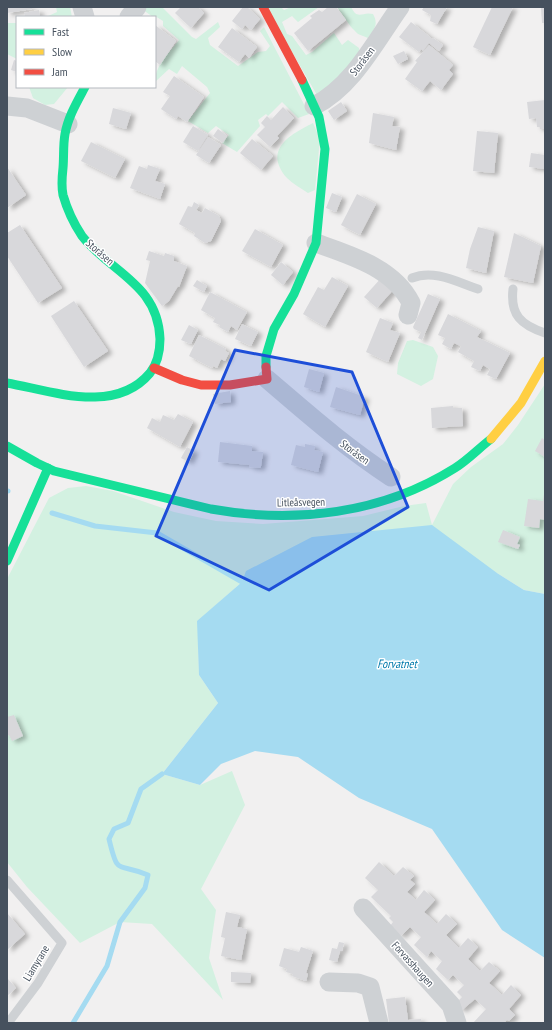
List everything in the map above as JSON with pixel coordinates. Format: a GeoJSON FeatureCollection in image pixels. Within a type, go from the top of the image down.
{"type":"FeatureCollection","features":[{"type":"Feature","properties":{"kind":"street"},"geometry":{"type":"LineString","coordinates":[[130,16],[137,7]]}},
{"type":"Feature","properties":{"kind":"street"},"geometry":{"type":"LineString","coordinates":[[154,368],[193,383],[221,385],[249,383],[267,379],[266,356],[274,329],[294,294],[316,243],[325,149],[322,125],[314,106],[262,7]]}},
{"type":"Feature","properties":{"kind":"street","name":"Storåsen"},"geometry":{"type":"LineString","coordinates":[[314,106],[326,100],[354,73],[400,7]]}},
{"type":"Feature","properties":{"kind":"street","name":"Storåsen"},"geometry":{"type":"LineString","coordinates":[[7,382],[83,396],[107,398],[128,392],[154,368],[160,352],[162,329],[157,312],[144,292],[118,267],[85,239],[70,214],[62,188],[65,135],[68,124],[85,88]]}},
{"type":"Feature","properties":{"kind":"street"},"geometry":{"type":"LineString","coordinates":[[7,106],[26,108],[68,124]]}},
{"type":"Feature","properties":{"kind":"street"},"geometry":{"type":"LineString","coordinates":[[316,243],[347,254],[386,274],[408,297],[411,303],[408,315]]}},
{"type":"Feature","properties":{"kind":"street","name":"Litleåsvegen"},"geometry":{"type":"LineString","coordinates":[[7,446],[48,468],[193,506],[237,513],[284,516],[333,513],[375,505],[414,492],[443,477],[471,457],[494,436],[519,406],[545,361]]}},
{"type":"Feature","properties":{"kind":"street","name":"Storåsen"},"geometry":{"type":"LineString","coordinates":[[267,379],[315,422],[354,453],[391,477]]}},
{"type":"Feature","properties":{"kind":"street"},"geometry":{"type":"LineString","coordinates":[[7,561],[48,468]]}},
{"type":"Feature","properties":{"kind":"street","name":"Forvasshaugen"},"geometry":{"type":"LineString","coordinates":[[364,908],[451,1005],[457,1023]]}},
{"type":"Feature","properties":{"kind":"street"},"geometry":{"type":"LineString","coordinates":[[329,982],[358,983],[370,987],[379,1023]]}},
{"type":"Feature","properties":{"kind":"lane"},"geometry":{"type":"LineString","coordinates":[[412,278],[420,275],[436,275],[478,289]]}},
{"type":"Feature","properties":{"kind":"lane"},"geometry":{"type":"LineString","coordinates":[[513,289],[512,302],[517,316],[530,326],[545,333]]}},
{"type":"Feature","properties":{"kind":"lane","name":"Liamyrane"},"geometry":{"type":"LineString","coordinates":[[7,880],[62,943],[38,983],[8,1023]]}},
{"type":"Feature","properties":{"kind":"highlighted area"},"geometry":{"type":"Polygon","coordinates":[[[235,350],[352,372],[408,507],[269,590],[156,536],[235,350]]]}},
{"type":"Feature","properties":{"kind":"green space"},"geometry":{"type":"Polygon","coordinates":[[[56,7],[70,7],[72,16],[48,16],[57,12],[56,7]]]}},
{"type":"Feature","properties":{"kind":"green space"},"geometry":{"type":"Polygon","coordinates":[[[139,7],[162,7],[192,37],[196,39],[218,22],[220,27],[208,38],[210,45],[238,66],[258,52],[266,51],[270,46],[260,31],[264,27],[309,114],[298,118],[282,102],[268,116],[266,114],[258,120],[260,126],[237,152],[222,143],[229,135],[216,126],[208,133],[188,121],[210,93],[207,87],[182,66],[177,74],[169,69],[156,81],[157,70],[160,64],[179,40],[163,26],[163,21],[156,16],[152,16],[139,7]]]}},
{"type":"Feature","properties":{"kind":"green space"},"geometry":{"type":"Polygon","coordinates":[[[266,7],[281,7],[284,10],[291,7],[319,7],[298,22],[292,16],[282,22],[287,34],[292,36],[306,55],[312,52],[334,33],[342,45],[348,40],[359,48],[360,59],[317,95],[266,7]]]}},
{"type":"Feature","properties":{"kind":"green space"},"geometry":{"type":"Polygon","coordinates":[[[337,7],[351,7],[358,15],[369,13],[373,14],[376,24],[368,38],[358,34],[351,27],[337,7]]]}},
{"type":"Feature","properties":{"kind":"green space"},"geometry":{"type":"Polygon","coordinates":[[[7,23],[16,23],[16,58],[7,54],[7,23]]]}},
{"type":"Feature","properties":{"kind":"green space"},"geometry":{"type":"Polygon","coordinates":[[[29,88],[67,88],[54,104],[45,105],[33,98],[29,88]]]}},
{"type":"Feature","properties":{"kind":"green space"},"geometry":{"type":"Polygon","coordinates":[[[313,123],[320,139],[315,190],[308,193],[287,178],[280,168],[278,151],[288,138],[313,123]]]}},
{"type":"Feature","properties":{"kind":"green space"},"geometry":{"type":"Polygon","coordinates":[[[413,340],[433,347],[438,356],[433,379],[421,386],[397,374],[398,363],[407,341],[413,340]]]}},
{"type":"Feature","properties":{"kind":"green space"},"geometry":{"type":"Polygon","coordinates":[[[545,384],[545,594],[524,590],[497,573],[242,582],[198,621],[199,675],[218,703],[162,774],[200,785],[232,771],[245,805],[201,889],[216,910],[209,958],[223,1000],[152,924],[120,922],[80,943],[27,887],[7,862],[7,579],[49,498],[68,488],[86,486],[113,491],[174,512],[216,521],[263,524],[363,516],[404,506],[426,503],[432,525],[453,484],[471,467],[503,444],[518,425],[545,384]]]}},
{"type":"Feature","properties":{"kind":"water","name":"Forvatnet"},"geometry":{"type":"Polygon","coordinates":[[[432,525],[497,573],[524,590],[545,594],[545,958],[502,930],[432,829],[359,798],[298,757],[255,751],[221,764],[200,785],[162,774],[218,703],[199,675],[197,621],[242,582],[246,571],[312,537],[432,525]]]}},
{"type":"Feature","properties":{"kind":"building"},"geometry":{"type":"Polygon","coordinates":[[[7,7],[32,7],[32,9],[7,13],[7,7]]]}},
{"type":"Feature","properties":{"kind":"building"},"geometry":{"type":"Polygon","coordinates":[[[181,7],[198,7],[204,13],[191,28],[175,13],[181,7]]]}},
{"type":"Feature","properties":{"kind":"building"},"geometry":{"type":"Polygon","coordinates":[[[243,7],[247,7],[260,19],[251,30],[245,25],[242,29],[232,21],[243,7]]]}},
{"type":"Feature","properties":{"kind":"building"},"geometry":{"type":"Polygon","coordinates":[[[328,7],[336,7],[346,20],[308,51],[294,33],[312,18],[310,16],[319,10],[322,12],[328,7]]]}},
{"type":"Feature","properties":{"kind":"building"},"geometry":{"type":"Polygon","coordinates":[[[424,7],[447,7],[437,24],[430,21],[431,15],[422,10],[424,7]]]}},
{"type":"Feature","properties":{"kind":"building"},"geometry":{"type":"Polygon","coordinates":[[[492,7],[513,7],[490,55],[473,47],[492,7]]]}},
{"type":"Feature","properties":{"kind":"building"},"geometry":{"type":"Polygon","coordinates":[[[541,8],[545,8],[545,23],[542,23],[541,8]]]}},
{"type":"Feature","properties":{"kind":"building"},"geometry":{"type":"Polygon","coordinates":[[[39,10],[40,16],[25,16],[24,13],[39,10]]]}},
{"type":"Feature","properties":{"kind":"building"},"geometry":{"type":"Polygon","coordinates":[[[411,22],[432,39],[433,38],[443,45],[439,51],[429,43],[423,51],[421,49],[419,52],[399,37],[411,22]]]}},
{"type":"Feature","properties":{"kind":"building"},"geometry":{"type":"Polygon","coordinates":[[[156,26],[176,41],[160,65],[156,62],[156,26]]]}},
{"type":"Feature","properties":{"kind":"building"},"geometry":{"type":"Polygon","coordinates":[[[232,28],[257,47],[249,58],[245,54],[239,62],[218,47],[232,28]]]}},
{"type":"Feature","properties":{"kind":"building"},"geometry":{"type":"Polygon","coordinates":[[[429,45],[453,65],[449,70],[453,74],[441,90],[430,81],[422,91],[405,79],[417,62],[415,61],[429,45]]]}},
{"type":"Feature","properties":{"kind":"building"},"geometry":{"type":"Polygon","coordinates":[[[404,51],[408,59],[398,64],[393,56],[404,51]]]}},
{"type":"Feature","properties":{"kind":"building"},"geometry":{"type":"Polygon","coordinates":[[[14,60],[16,61],[16,72],[11,70],[14,60]]]}},
{"type":"Feature","properties":{"kind":"building"},"geometry":{"type":"Polygon","coordinates":[[[174,76],[204,97],[187,122],[178,116],[176,119],[161,109],[170,96],[163,92],[174,76]]]}},
{"type":"Feature","properties":{"kind":"building"},"geometry":{"type":"Polygon","coordinates":[[[545,100],[545,129],[540,129],[540,127],[537,127],[536,118],[529,119],[527,102],[545,100]]]}},
{"type":"Feature","properties":{"kind":"building"},"geometry":{"type":"Polygon","coordinates":[[[341,102],[347,111],[334,120],[328,111],[341,102]]]}},
{"type":"Feature","properties":{"kind":"building"},"geometry":{"type":"Polygon","coordinates":[[[283,107],[294,118],[277,136],[279,138],[270,147],[257,135],[265,127],[261,123],[267,116],[271,120],[283,107]]]}},
{"type":"Feature","properties":{"kind":"building"},"geometry":{"type":"Polygon","coordinates":[[[113,108],[131,113],[126,129],[109,124],[113,108]]]}},
{"type":"Feature","properties":{"kind":"building"},"geometry":{"type":"Polygon","coordinates":[[[373,113],[394,117],[392,126],[400,127],[396,150],[369,143],[373,113]]]}},
{"type":"Feature","properties":{"kind":"building"},"geometry":{"type":"Polygon","coordinates":[[[193,126],[208,135],[198,151],[183,142],[193,126]]]}},
{"type":"Feature","properties":{"kind":"building"},"geometry":{"type":"Polygon","coordinates":[[[218,129],[227,136],[223,143],[213,136],[218,129]]]}},
{"type":"Feature","properties":{"kind":"building"},"geometry":{"type":"Polygon","coordinates":[[[477,131],[498,133],[494,173],[473,171],[477,131]]]}},
{"type":"Feature","properties":{"kind":"building"},"geometry":{"type":"Polygon","coordinates":[[[208,137],[221,145],[209,163],[196,155],[208,137]]]}},
{"type":"Feature","properties":{"kind":"building"},"geometry":{"type":"Polygon","coordinates":[[[252,139],[273,156],[261,170],[240,153],[252,139]]]}},
{"type":"Feature","properties":{"kind":"building"},"geometry":{"type":"Polygon","coordinates":[[[91,142],[125,159],[115,178],[81,161],[91,142]]]}},
{"type":"Feature","properties":{"kind":"building"},"geometry":{"type":"Polygon","coordinates":[[[531,153],[545,155],[545,169],[529,167],[531,153]]]}},
{"type":"Feature","properties":{"kind":"building"},"geometry":{"type":"Polygon","coordinates":[[[148,165],[160,169],[155,181],[165,184],[160,199],[130,188],[139,166],[147,169],[148,165]]]}},
{"type":"Feature","properties":{"kind":"building"},"geometry":{"type":"Polygon","coordinates":[[[7,167],[26,195],[7,208],[7,167]]]}},
{"type":"Feature","properties":{"kind":"building"},"geometry":{"type":"Polygon","coordinates":[[[332,193],[342,197],[336,212],[326,208],[332,193]]]}},
{"type":"Feature","properties":{"kind":"building"},"geometry":{"type":"Polygon","coordinates":[[[357,194],[376,204],[360,235],[341,225],[357,194]]]}},
{"type":"Feature","properties":{"kind":"building"},"geometry":{"type":"Polygon","coordinates":[[[194,202],[199,205],[196,210],[202,213],[205,208],[219,216],[221,221],[211,241],[205,243],[194,236],[195,233],[179,224],[188,206],[192,207],[194,202]]]}},
{"type":"Feature","properties":{"kind":"building"},"geometry":{"type":"Polygon","coordinates":[[[20,225],[62,288],[38,303],[7,256],[7,233],[20,225]]]}},
{"type":"Feature","properties":{"kind":"building"},"geometry":{"type":"Polygon","coordinates":[[[478,227],[494,231],[486,273],[466,268],[470,249],[478,227]]]}},
{"type":"Feature","properties":{"kind":"building"},"geometry":{"type":"Polygon","coordinates":[[[255,229],[283,245],[271,267],[242,251],[255,229]]]}},
{"type":"Feature","properties":{"kind":"building"},"geometry":{"type":"Polygon","coordinates":[[[514,233],[541,246],[533,283],[504,277],[514,233]]]}},
{"type":"Feature","properties":{"kind":"building"},"geometry":{"type":"Polygon","coordinates":[[[149,251],[164,256],[165,253],[174,256],[174,261],[187,266],[179,287],[178,286],[169,301],[162,306],[145,283],[150,261],[146,260],[149,251]]]}},
{"type":"Feature","properties":{"kind":"building"},"geometry":{"type":"Polygon","coordinates":[[[281,262],[293,272],[283,285],[271,275],[281,262]]]}},
{"type":"Feature","properties":{"kind":"building"},"geometry":{"type":"Polygon","coordinates":[[[332,277],[348,286],[325,327],[303,314],[318,287],[324,290],[332,277]]]}},
{"type":"Feature","properties":{"kind":"building"},"geometry":{"type":"Polygon","coordinates":[[[382,277],[394,289],[377,308],[364,297],[382,277]]]}},
{"type":"Feature","properties":{"kind":"building"},"geometry":{"type":"Polygon","coordinates":[[[197,280],[207,286],[204,292],[193,286],[197,280]]]}},
{"type":"Feature","properties":{"kind":"building"},"geometry":{"type":"Polygon","coordinates":[[[210,292],[247,312],[237,330],[231,326],[228,332],[219,327],[220,325],[213,322],[215,318],[201,310],[210,292]]]}},
{"type":"Feature","properties":{"kind":"building"},"geometry":{"type":"Polygon","coordinates":[[[428,294],[440,299],[422,340],[418,338],[421,332],[413,327],[428,294]]]}},
{"type":"Feature","properties":{"kind":"building"},"geometry":{"type":"Polygon","coordinates":[[[74,301],[108,351],[84,367],[51,316],[74,301]]]}},
{"type":"Feature","properties":{"kind":"building"},"geometry":{"type":"Polygon","coordinates":[[[448,314],[481,331],[477,337],[510,353],[496,379],[487,375],[490,369],[483,365],[480,371],[471,367],[474,361],[458,352],[461,346],[454,343],[451,349],[442,344],[445,338],[438,335],[448,314]]]}},
{"type":"Feature","properties":{"kind":"building"},"geometry":{"type":"Polygon","coordinates":[[[380,318],[393,323],[390,330],[400,333],[388,362],[366,352],[380,318]]]}},
{"type":"Feature","properties":{"kind":"building"},"geometry":{"type":"Polygon","coordinates":[[[242,324],[258,332],[251,346],[235,339],[242,324]]]}},
{"type":"Feature","properties":{"kind":"building"},"geometry":{"type":"Polygon","coordinates":[[[189,325],[198,330],[191,344],[181,340],[189,325]]]}},
{"type":"Feature","properties":{"kind":"building"},"geometry":{"type":"Polygon","coordinates":[[[199,335],[226,349],[225,351],[229,353],[225,361],[221,359],[217,368],[213,366],[212,368],[189,356],[199,335]]]}},
{"type":"Feature","properties":{"kind":"building"},"geometry":{"type":"Polygon","coordinates":[[[309,369],[324,373],[319,392],[304,387],[309,369]]]}},
{"type":"Feature","properties":{"kind":"building"},"geometry":{"type":"Polygon","coordinates":[[[336,387],[365,397],[360,415],[330,407],[336,387]]]}},
{"type":"Feature","properties":{"kind":"building"},"geometry":{"type":"Polygon","coordinates":[[[230,391],[231,402],[215,404],[213,394],[230,391]]]}},
{"type":"Feature","properties":{"kind":"building"},"geometry":{"type":"Polygon","coordinates":[[[453,406],[453,408],[462,408],[463,426],[432,428],[431,408],[453,406]]]}},
{"type":"Feature","properties":{"kind":"building"},"geometry":{"type":"Polygon","coordinates":[[[178,414],[193,422],[180,447],[147,428],[152,418],[160,422],[163,415],[174,420],[178,414]]]}},
{"type":"Feature","properties":{"kind":"building"},"geometry":{"type":"Polygon","coordinates":[[[542,438],[545,440],[545,457],[535,451],[542,438]]]}},
{"type":"Feature","properties":{"kind":"building"},"geometry":{"type":"Polygon","coordinates":[[[220,442],[252,446],[252,451],[263,452],[260,468],[249,467],[250,465],[218,462],[220,442]]]}},
{"type":"Feature","properties":{"kind":"building"},"geometry":{"type":"Polygon","coordinates":[[[305,444],[315,446],[314,450],[323,452],[318,472],[291,465],[296,445],[305,447],[305,444]]]}},
{"type":"Feature","properties":{"kind":"building"},"geometry":{"type":"Polygon","coordinates":[[[187,447],[194,451],[189,462],[181,458],[187,447]]]}},
{"type":"Feature","properties":{"kind":"building"},"geometry":{"type":"Polygon","coordinates":[[[544,494],[545,520],[540,519],[539,528],[524,526],[528,499],[543,501],[544,494]]]}},
{"type":"Feature","properties":{"kind":"building"},"geometry":{"type":"Polygon","coordinates":[[[503,530],[520,537],[517,544],[520,545],[518,549],[498,542],[503,530]]]}},
{"type":"Feature","properties":{"kind":"building"},"geometry":{"type":"Polygon","coordinates":[[[14,715],[23,736],[12,741],[9,735],[7,736],[7,717],[14,715]]]}},
{"type":"Feature","properties":{"kind":"building"},"geometry":{"type":"Polygon","coordinates":[[[379,862],[394,876],[403,867],[414,876],[410,880],[415,884],[407,892],[416,900],[424,890],[435,900],[424,912],[437,924],[446,914],[457,924],[446,935],[459,948],[468,938],[478,947],[468,959],[480,971],[489,962],[500,971],[489,983],[502,995],[511,985],[521,995],[509,1009],[515,1015],[509,1021],[507,1020],[504,1023],[473,1023],[486,1009],[475,999],[462,1010],[455,1004],[462,997],[457,992],[464,985],[453,975],[448,980],[436,969],[442,961],[431,951],[427,957],[414,945],[421,937],[410,927],[401,936],[390,926],[393,922],[389,918],[391,916],[371,897],[378,890],[365,878],[379,862]]]}},
{"type":"Feature","properties":{"kind":"building"},"geometry":{"type":"Polygon","coordinates":[[[226,912],[240,915],[237,927],[247,929],[241,960],[221,956],[225,938],[221,937],[226,912]]]}},
{"type":"Feature","properties":{"kind":"building"},"geometry":{"type":"Polygon","coordinates":[[[7,913],[25,934],[7,950],[7,913]]]}},
{"type":"Feature","properties":{"kind":"building"},"geometry":{"type":"Polygon","coordinates":[[[339,942],[344,943],[337,962],[329,960],[332,948],[337,949],[339,942]]]}},
{"type":"Feature","properties":{"kind":"building"},"geometry":{"type":"Polygon","coordinates":[[[301,947],[313,951],[306,973],[308,974],[306,981],[292,976],[293,974],[286,972],[287,969],[279,966],[284,948],[299,952],[301,947]]]}},
{"type":"Feature","properties":{"kind":"building"},"geometry":{"type":"Polygon","coordinates":[[[231,972],[251,973],[250,983],[231,982],[231,972]]]}},
{"type":"Feature","properties":{"kind":"building"},"geometry":{"type":"Polygon","coordinates":[[[7,978],[16,988],[7,996],[7,978]]]}},
{"type":"Feature","properties":{"kind":"building"},"geometry":{"type":"Polygon","coordinates":[[[405,997],[408,1020],[421,1019],[421,1023],[389,1023],[386,999],[405,997]]]}},
{"type":"Feature","properties":{"kind":"waterway"},"geometry":{"type":"LineString","coordinates":[[52,513],[95,526],[157,533],[242,582]]}},
{"type":"Feature","properties":{"kind":"waterway"},"geometry":{"type":"LineString","coordinates":[[73,1023],[107,966],[120,922],[145,888],[148,875],[124,868],[117,864],[109,839],[114,829],[128,823],[141,789],[162,774]]}},
{"type":"Feature","properties":{"kind":"traffic: fast"},"geometry":{"type":"LineString","coordinates":[[266,367],[266,356],[274,329],[294,294],[316,243],[325,149],[319,117],[302,80]]}},
{"type":"Feature","properties":{"kind":"traffic: fast"},"geometry":{"type":"LineString","coordinates":[[7,383],[82,397],[101,397],[119,393],[136,386],[150,373],[155,366],[158,357],[160,339],[157,320],[151,305],[142,292],[94,249],[82,236],[71,216],[63,195],[62,181],[66,128],[84,88]]}},
{"type":"Feature","properties":{"kind":"traffic: fast"},"geometry":{"type":"LineString","coordinates":[[7,446],[54,471],[211,509],[274,515],[306,515],[368,505],[398,496],[427,484],[455,468],[491,439]]}},
{"type":"Feature","properties":{"kind":"traffic: fast"},"geometry":{"type":"LineString","coordinates":[[7,561],[48,468]]}},
{"type":"Feature","properties":{"kind":"traffic: slow"},"geometry":{"type":"LineString","coordinates":[[491,439],[521,403],[545,361]]}},
{"type":"Feature","properties":{"kind":"traffic: jam"},"geometry":{"type":"LineString","coordinates":[[263,7],[302,80]]}},
{"type":"Feature","properties":{"kind":"traffic: jam"},"geometry":{"type":"LineString","coordinates":[[154,368],[182,380],[201,385],[230,385],[267,379],[266,367]]}}]}
